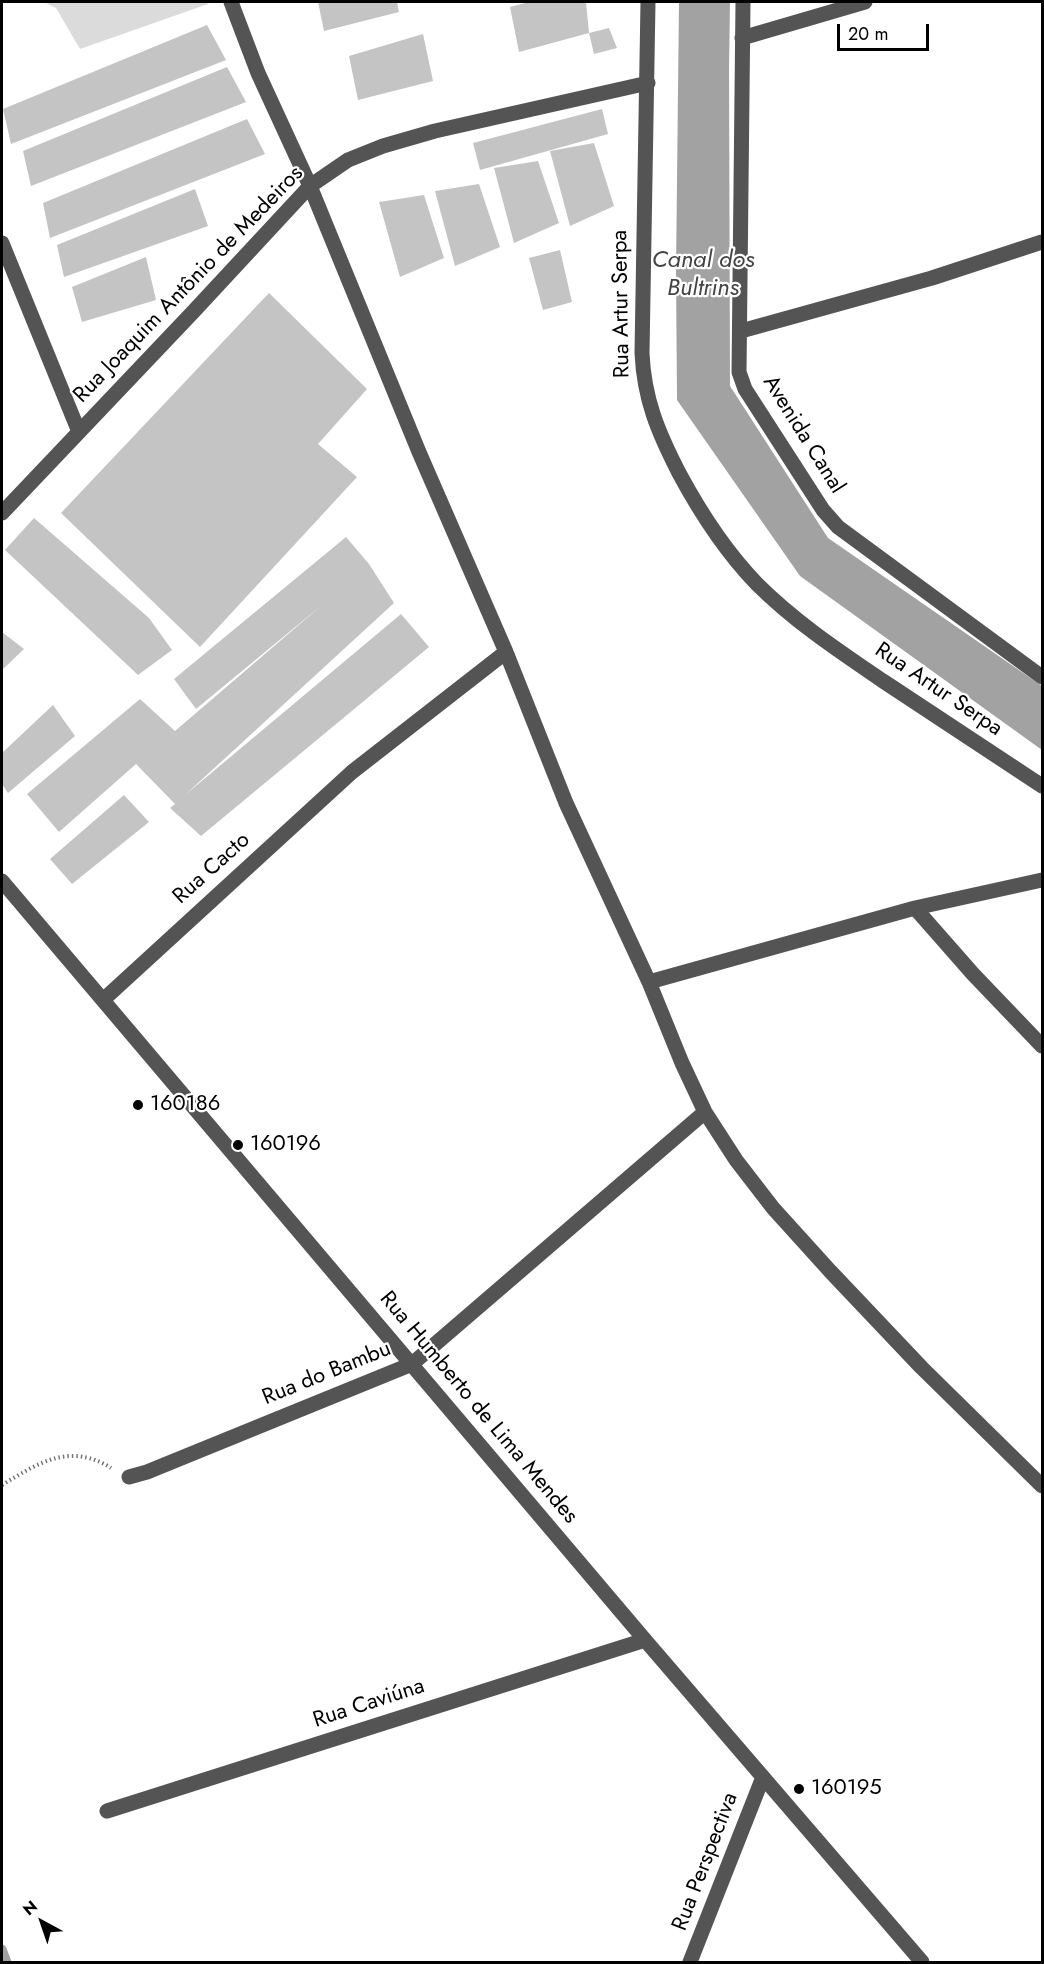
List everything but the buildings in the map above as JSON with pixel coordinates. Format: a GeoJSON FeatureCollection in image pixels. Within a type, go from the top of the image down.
{"type":"FeatureCollection","features":[{"type":"Feature","properties":{"kind":"street"},"geometry":{"type":"LineString","coordinates":[[231,2],[258,73],[309,186],[419,452],[506,652],[566,803],[649,982],[705,1112],[736,1160],[773,1208],[921,1367],[1042,1486]]}},
{"type":"Feature","properties":{"kind":"street","name":"Rua Artur Serpa"},"geometry":{"type":"LineString","coordinates":[[648,2],[648,83],[642,269],[643,375],[653,417],[668,452],[689,492],[716,532],[743,568],[776,602],[801,624],[1042,786]]}},
{"type":"Feature","properties":{"kind":"street","name":"Avenida Canal"},"geometry":{"type":"LineString","coordinates":[[743,2],[739,372],[745,389],[823,510],[838,527],[1042,677]]}},
{"type":"Feature","properties":{"kind":"street"},"geometry":{"type":"LineString","coordinates":[[742,38],[866,2]]}},
{"type":"Feature","properties":{"kind":"street","name":"Rua Joaquim Antônio de Medeiros"},"geometry":{"type":"LineString","coordinates":[[2,513],[309,186],[348,160],[383,146],[512,112],[648,83]]}},
{"type":"Feature","properties":{"kind":"street"},"geometry":{"type":"LineString","coordinates":[[741,331],[932,278],[1042,242]]}},
{"type":"Feature","properties":{"kind":"street"},"geometry":{"type":"LineString","coordinates":[[2,243],[79,432]]}},
{"type":"Feature","properties":{"kind":"street","name":"Rua Cacto"},"geometry":{"type":"LineString","coordinates":[[103,1000],[352,772],[506,652]]}},
{"type":"Feature","properties":{"kind":"street"},"geometry":{"type":"LineString","coordinates":[[649,982],[915,908],[1042,880]]}},
{"type":"Feature","properties":{"kind":"street","name":"Rua Humberto de Lima Mendes"},"geometry":{"type":"LineString","coordinates":[[2,881],[645,1640],[922,1962]]}},
{"type":"Feature","properties":{"kind":"street"},"geometry":{"type":"LineString","coordinates":[[915,908],[973,974],[1042,1046]]}},
{"type":"Feature","properties":{"kind":"street","name":"Rua do Bambu"},"geometry":{"type":"LineString","coordinates":[[129,1477],[138,1476],[412,1364],[705,1112]]}},
{"type":"Feature","properties":{"kind":"street","name":"Rua Caviúna"},"geometry":{"type":"LineString","coordinates":[[107,1810],[645,1640]]}},
{"type":"Feature","properties":{"kind":"street","name":"Rua Perspectiva"},"geometry":{"type":"LineString","coordinates":[[690,1962],[763,1777]]}},
{"type":"Feature","properties":{"kind":"path"},"geometry":{"type":"LineString","coordinates":[[2,1485],[50,1459],[71,1455],[96,1459],[129,1477]]}},
{"type":"Feature","properties":{"kind":"shaded area"},"geometry":{"type":"Polygon","coordinates":[[[44,2],[207,2],[208,4],[80,49],[56,8],[44,2]]]}},
{"type":"Feature","properties":{"kind":"water","name":"Canal dos Bultrins"},"geometry":{"type":"Polygon","coordinates":[[[679,2],[730,2],[730,386],[828,538],[1042,686],[1042,750],[800,576],[677,400],[679,2]]]}},
{"type":"Feature","properties":{"kind":"waterway"},"geometry":{"type":"LineString","coordinates":[[2,1949],[7,1962]]}},
{"type":"Feature","properties":{"kind":"place","name":"160186"},"geometry":{"type":"Point","coordinates":[138,1105]}},
{"type":"Feature","properties":{"kind":"place","name":"160196"},"geometry":{"type":"Point","coordinates":[238,1145]}},
{"type":"Feature","properties":{"kind":"place","name":"160195"},"geometry":{"type":"Point","coordinates":[799,1789]}}]}
